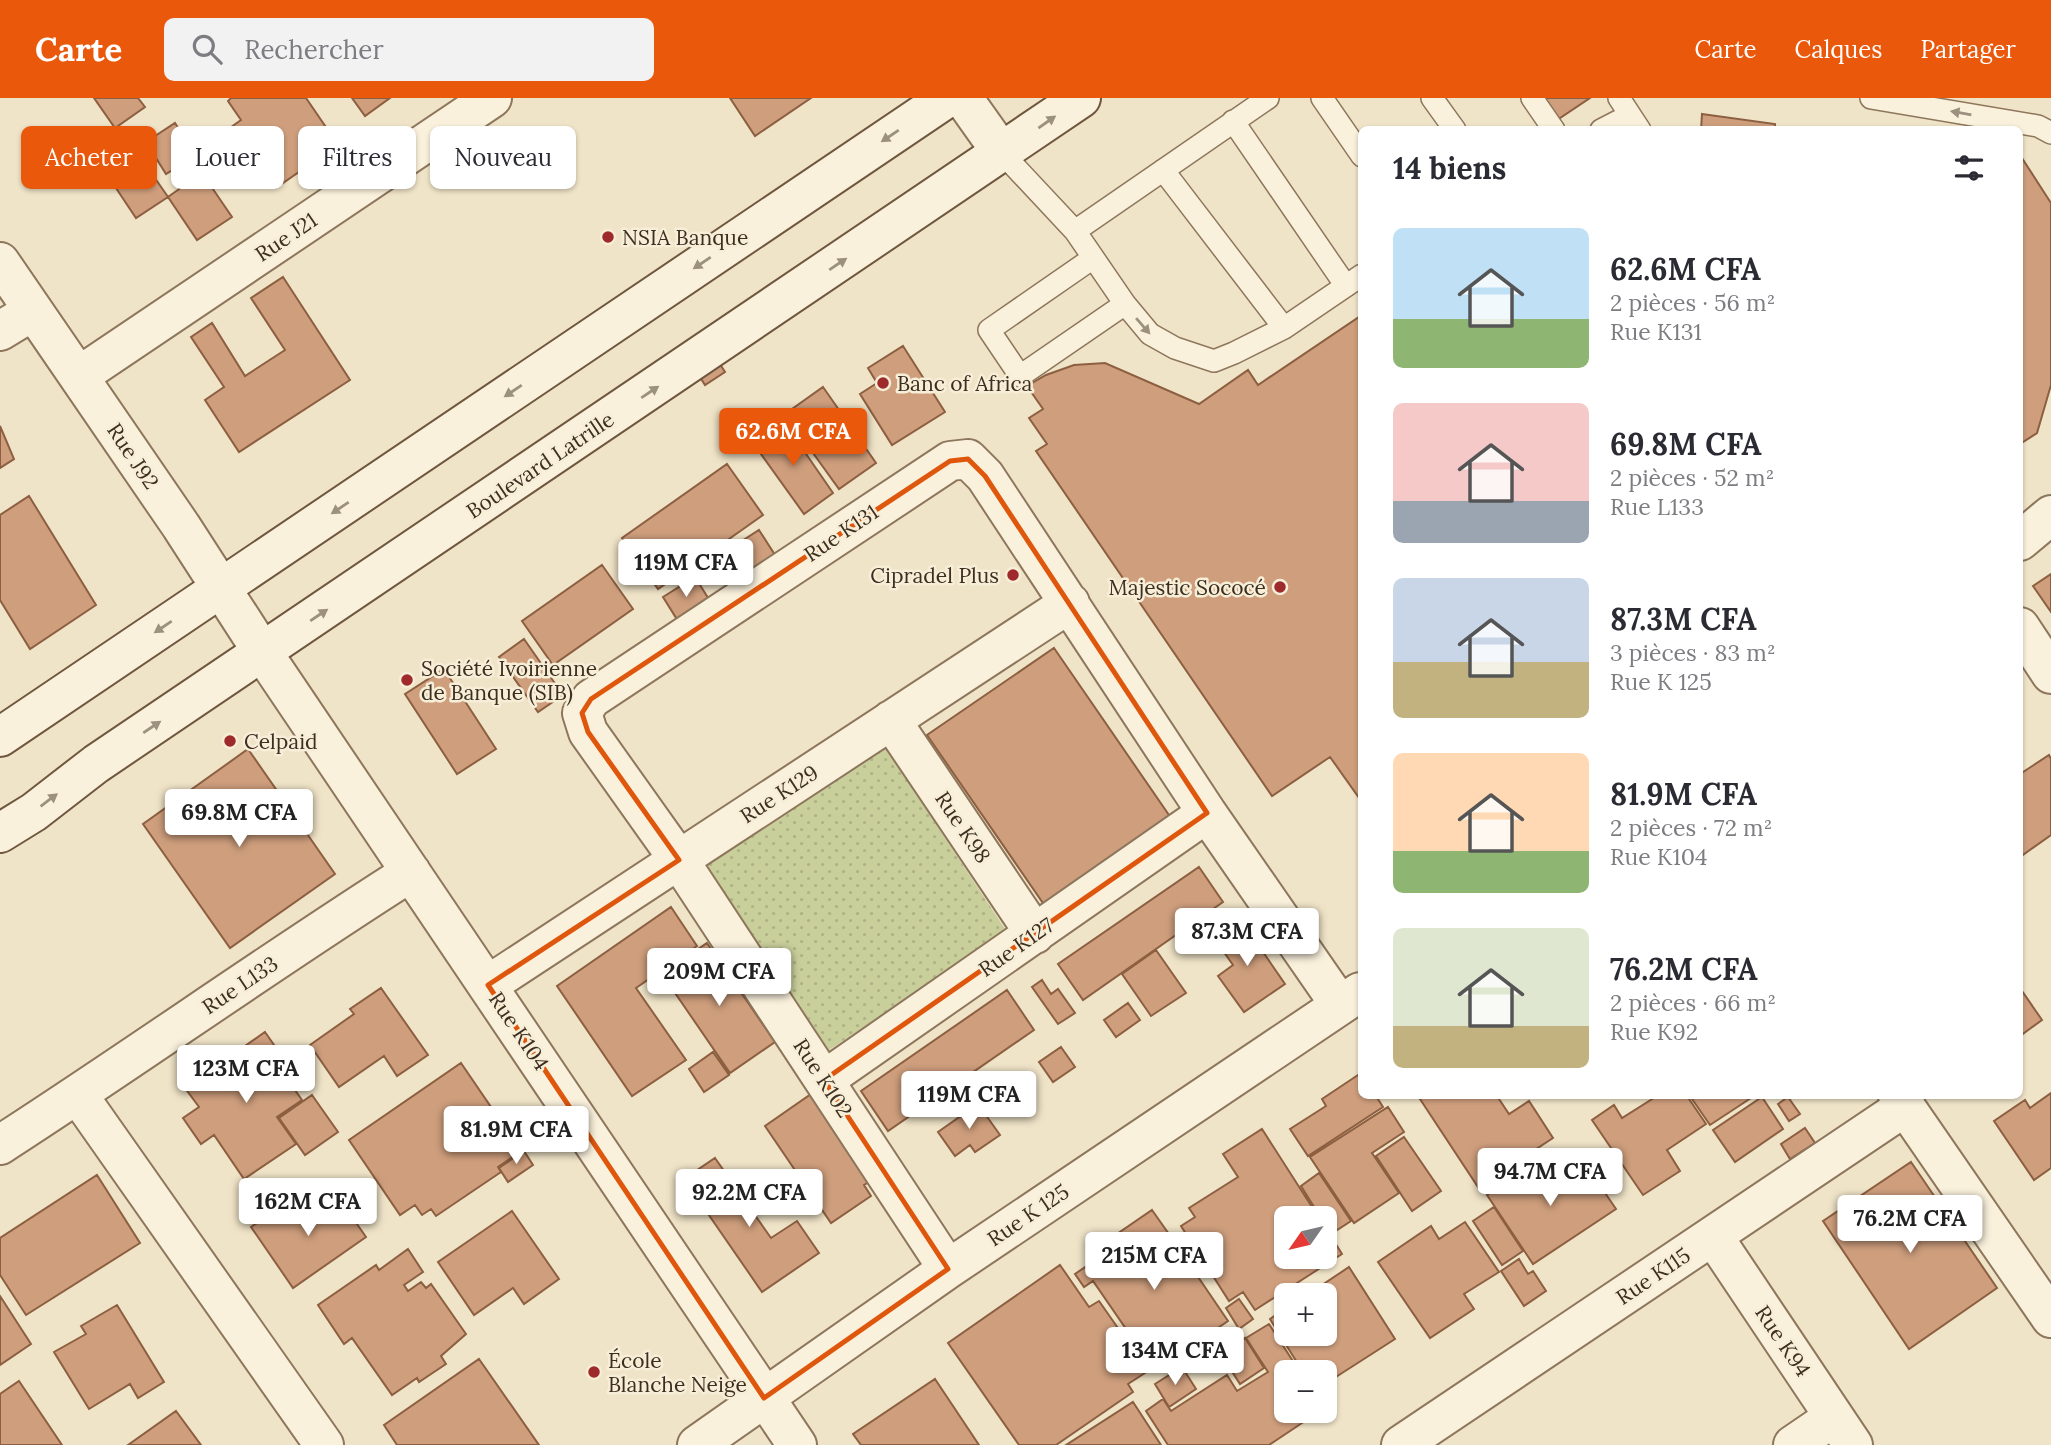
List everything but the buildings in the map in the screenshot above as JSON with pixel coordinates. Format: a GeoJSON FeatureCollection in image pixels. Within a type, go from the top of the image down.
{"type":"FeatureCollection","features":[{"type":"Feature","properties":{"kind":"street","name":"Rue J21"},"geometry":{"type":"LineString","coordinates":[[79,376],[492,98]]}},
{"type":"Feature","properties":{"kind":"street"},"geometry":{"type":"LineString","coordinates":[[0,737],[947,98]]}},
{"type":"Feature","properties":{"kind":"street"},"geometry":{"type":"LineString","coordinates":[[963,98],[1002,153]]}},
{"type":"Feature","properties":{"kind":"street","name":"Boulevard Latrille"},"geometry":{"type":"LineString","coordinates":[[0,833],[34,812],[96,765],[1082,98]]}},
{"type":"Feature","properties":{"kind":"street","name":"Rue J92"},"geometry":{"type":"LineString","coordinates":[[0,262],[181,526],[263,653]]}},
{"type":"Feature","properties":{"kind":"street"},"geometry":{"type":"LineString","coordinates":[[0,331],[33,311]]}},
{"type":"Feature","properties":{"kind":"street","name":"Rue K131"},"geometry":{"type":"LineString","coordinates":[[582,713],[591,699],[950,461],[968,459],[985,476],[1070,603]]}},
{"type":"Feature","properties":{"kind":"street"},"geometry":{"type":"LineString","coordinates":[[2023,538],[2051,515]]}},
{"type":"Feature","properties":{"kind":"street"},"geometry":{"type":"LineString","coordinates":[[1070,603],[1207,813],[1351,998]]}},
{"type":"Feature","properties":{"kind":"street","name":"Rue K129"},"geometry":{"type":"LineString","coordinates":[[488,985],[1070,603]]}},
{"type":"Feature","properties":{"kind":"street"},"geometry":{"type":"LineString","coordinates":[[2023,632],[2051,674]]}},
{"type":"Feature","properties":{"kind":"street","name":"Rue K104"},"geometry":{"type":"LineString","coordinates":[[263,653],[797,1445]]}},
{"type":"Feature","properties":{"kind":"street","name":"Rue K102"},"geometry":{"type":"LineString","coordinates":[[582,713],[588,732],[679,860],[948,1269]]}},
{"type":"Feature","properties":{"kind":"street","name":"Rue K98"},"geometry":{"type":"LineString","coordinates":[[891,720],[1035,934]]}},
{"type":"Feature","properties":{"kind":"street","name":"Rue K127"},"geometry":{"type":"LineString","coordinates":[[824,1080],[1207,813]]}},
{"type":"Feature","properties":{"kind":"street","name":"Rue L133"},"geometry":{"type":"LineString","coordinates":[[0,1145],[411,872]]}},
{"type":"Feature","properties":{"kind":"street","name":"Rue K 125"},"geometry":{"type":"LineString","coordinates":[[697,1445],[948,1269],[1351,998]]}},
{"type":"Feature","properties":{"kind":"street"},"geometry":{"type":"LineString","coordinates":[[78,1095],[324,1445]]}},
{"type":"Feature","properties":{"kind":"street"},"geometry":{"type":"LineString","coordinates":[[1902,1101],[2051,1318]]}},
{"type":"Feature","properties":{"kind":"street","name":"Rue K115"},"geometry":{"type":"LineString","coordinates":[[1401,1445],[1713,1236],[1902,1101]]}},
{"type":"Feature","properties":{"kind":"street","name":"Rue K94"},"geometry":{"type":"LineString","coordinates":[[1713,1236],[1844,1431]]}},
{"type":"Feature","properties":{"kind":"street"},"geometry":{"type":"LineString","coordinates":[[1793,1445],[1844,1431]]}},
{"type":"Feature","properties":{"kind":"lane"},"geometry":{"type":"LineString","coordinates":[[1075,231],[1268,98]]}},
{"type":"Feature","properties":{"kind":"lane"},"geometry":{"type":"LineString","coordinates":[[1322,98],[1358,150]]}},
{"type":"Feature","properties":{"kind":"lane"},"geometry":{"type":"LineString","coordinates":[[1432,98],[1452,126]]}},
{"type":"Feature","properties":{"kind":"lane"},"geometry":{"type":"LineString","coordinates":[[1532,98],[1551,126]]}},
{"type":"Feature","properties":{"kind":"lane"},"geometry":{"type":"LineString","coordinates":[[1871,98],[2038,126],[2051,133]]}},
{"type":"Feature","properties":{"kind":"lane"},"geometry":{"type":"LineString","coordinates":[[1608,126],[1630,114]]}},
{"type":"Feature","properties":{"kind":"lane"},"geometry":{"type":"LineString","coordinates":[[1002,153],[1075,231],[1125,304],[1150,334],[1175,348],[1214,361],[1284,328],[1354,280],[1233,121]]}},
{"type":"Feature","properties":{"kind":"lane"},"geometry":{"type":"LineString","coordinates":[[1163,170],[1284,328]]}},
{"type":"Feature","properties":{"kind":"lane"},"geometry":{"type":"LineString","coordinates":[[1093,258],[989,330],[1020,376],[1125,304]]}},
{"type":"Feature","properties":{"kind":"highlighted area"},"geometry":{"type":"Polygon","coordinates":[[[968,459],[985,476],[1207,813],[824,1080],[948,1269],[764,1398],[488,985],[679,860],[588,732],[582,713],[591,699],[950,461],[968,459]]]}},
{"type":"Feature","properties":{"kind":"green space"},"geometry":{"type":"Polygon","coordinates":[[[885,747],[1007,932],[829,1050],[707,865],[885,747]]]}},
{"type":"Feature","properties":{"kind":"place","name":"NSIA Banque"},"geometry":{"type":"Point","coordinates":[608,237]}},
{"type":"Feature","properties":{"kind":"place","name":"Banc of Africa"},"geometry":{"type":"Point","coordinates":[883,383]}},
{"type":"Feature","properties":{"kind":"place","name":"Cipradel Plus"},"geometry":{"type":"Point","coordinates":[1013,575]}},
{"type":"Feature","properties":{"kind":"place","name":"Majestic Sococé"},"geometry":{"type":"Point","coordinates":[1280,587]}},
{"type":"Feature","properties":{"kind":"place","name":"Société Ivoirienne de Banque (SIB)"},"geometry":{"type":"Point","coordinates":[407,680]}},
{"type":"Feature","properties":{"kind":"place","name":"Celpaid"},"geometry":{"type":"Point","coordinates":[230,741]}},
{"type":"Feature","properties":{"kind":"place","name":"École Blanche Neige"},"geometry":{"type":"Point","coordinates":[594,1372]}}]}
